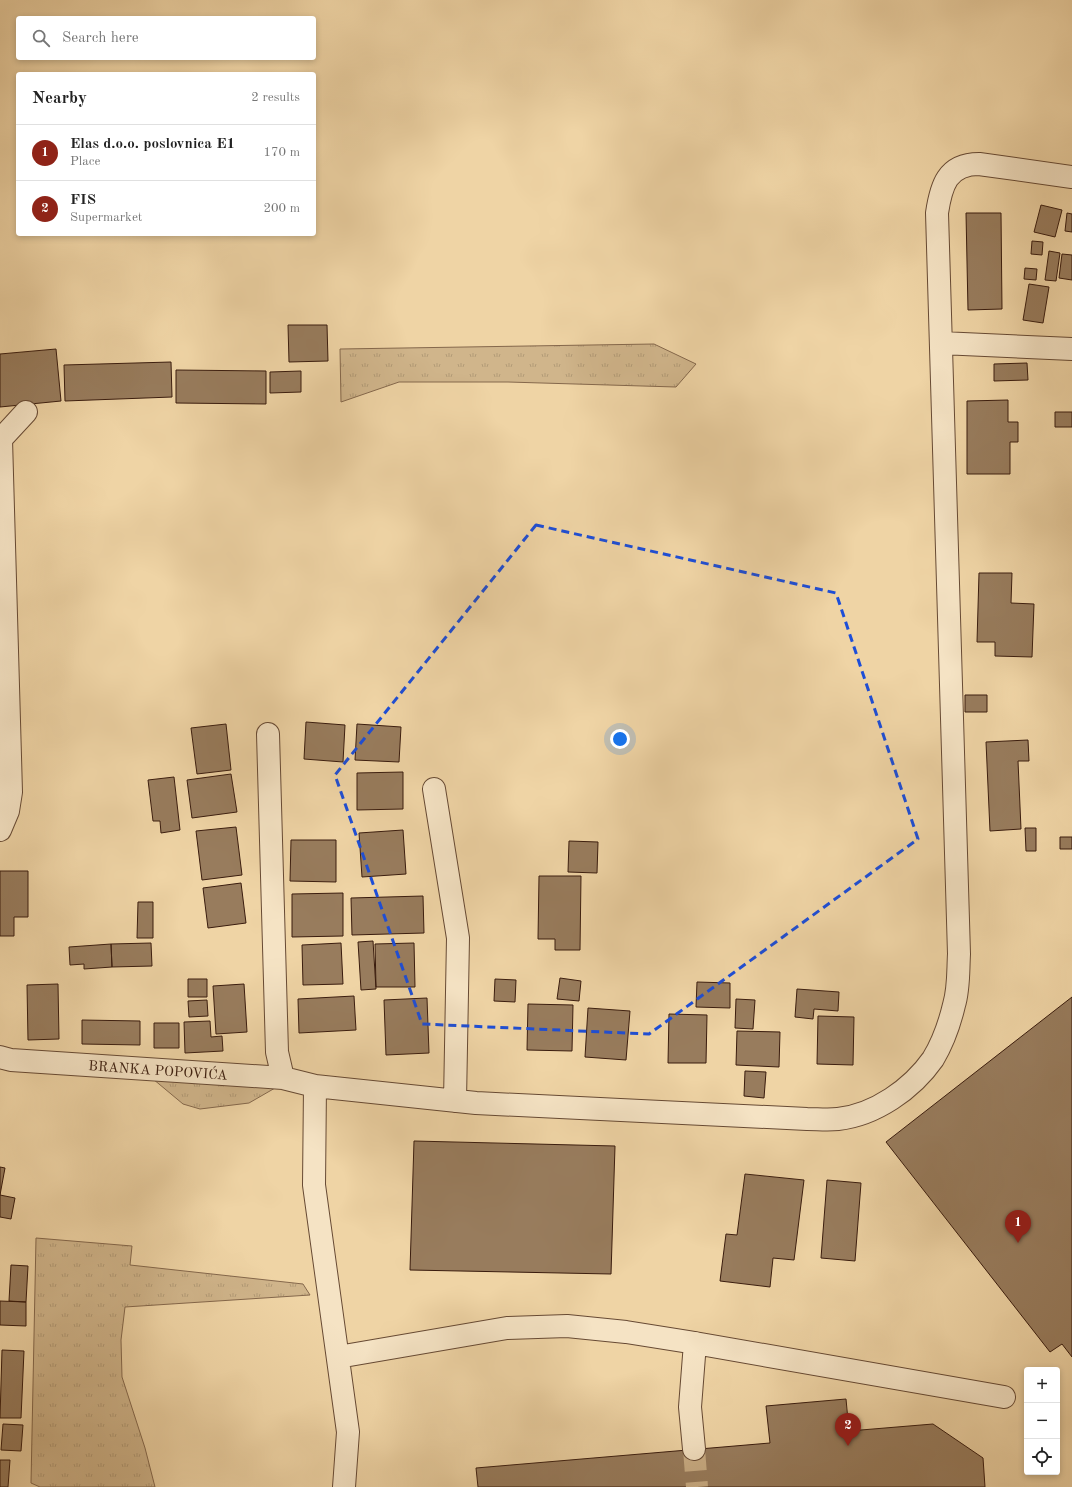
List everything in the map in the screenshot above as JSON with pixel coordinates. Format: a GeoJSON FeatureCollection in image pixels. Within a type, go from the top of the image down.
{"type":"FeatureCollection","features":[{"type":"Feature","properties":{"kind":"street","name":"BRANKA POPOVIĆA"},"geometry":{"type":"LineString","coordinates":[[0,1056],[11,1060],[283,1078],[315,1086],[455,1101],[838,1119],[860,1114],[881,1105],[904,1089],[921,1074],[933,1058],[954,1006],[960,954],[936,213],[940,190],[953,172],[965,164],[979,164],[1072,177]]}},
{"type":"Feature","properties":{"kind":"street"},"geometry":{"type":"LineString","coordinates":[[941,343],[1072,349]]}},
{"type":"Feature","properties":{"kind":"street"},"geometry":{"type":"LineString","coordinates":[[0,830],[8,811],[12,792],[1,439],[26,412]]}},
{"type":"Feature","properties":{"kind":"street"},"geometry":{"type":"LineString","coordinates":[[268,734],[277,1052],[283,1078]]}},
{"type":"Feature","properties":{"kind":"street"},"geometry":{"type":"LineString","coordinates":[[434,789],[458,938],[455,1101]]}},
{"type":"Feature","properties":{"kind":"street"},"geometry":{"type":"LineString","coordinates":[[315,1086],[314,1184],[348,1432],[344,1487]]}},
{"type":"Feature","properties":{"kind":"street"},"geometry":{"type":"LineString","coordinates":[[338,1357],[507,1328],[568,1326],[626,1332],[695,1343],[1004,1397]]}},
{"type":"Feature","properties":{"kind":"street"},"geometry":{"type":"LineString","coordinates":[[694,1449],[690,1407],[695,1343]]}},
{"type":"Feature","properties":{"kind":"highlighted area"},"geometry":{"type":"Polygon","coordinates":[[[536,525],[836,593],[918,839],[649,1034],[422,1024],[335,775],[536,525]]]}},
{"type":"Feature","properties":{"kind":"green space"},"geometry":{"type":"Polygon","coordinates":[[[654,344],[696,364],[676,387],[508,382],[399,382],[341,402],[340,349],[654,344]]]}},
{"type":"Feature","properties":{"kind":"green space"},"geometry":{"type":"Polygon","coordinates":[[[153,1079],[282,1084],[249,1103],[200,1109],[183,1104],[153,1079]]]}},
{"type":"Feature","properties":{"kind":"green space"},"geometry":{"type":"Polygon","coordinates":[[[36,1238],[132,1246],[130,1265],[303,1284],[310,1295],[125,1307],[121,1340],[122,1377],[145,1448],[155,1487],[40,1487],[31,1483],[36,1238]]]}},
{"type":"Feature","properties":{"kind":"building"},"geometry":{"type":"Polygon","coordinates":[[[1041,205],[1062,210],[1055,237],[1034,232],[1041,205]]]}},
{"type":"Feature","properties":{"kind":"building"},"geometry":{"type":"Polygon","coordinates":[[[966,213],[1001,213],[1002,309],[968,310],[966,213]]]}},
{"type":"Feature","properties":{"kind":"building"},"geometry":{"type":"Polygon","coordinates":[[[1067,213],[1072,214],[1072,232],[1065,231],[1067,213]]]}},
{"type":"Feature","properties":{"kind":"building"},"geometry":{"type":"Polygon","coordinates":[[[1032,241],[1043,242],[1042,255],[1031,254],[1032,241]]]}},
{"type":"Feature","properties":{"kind":"building"},"geometry":{"type":"Polygon","coordinates":[[[1049,251],[1060,253],[1056,281],[1045,280],[1049,251]]]}},
{"type":"Feature","properties":{"kind":"building"},"geometry":{"type":"Polygon","coordinates":[[[1062,254],[1072,255],[1072,280],[1059,278],[1062,254]]]}},
{"type":"Feature","properties":{"kind":"building"},"geometry":{"type":"Polygon","coordinates":[[[1025,268],[1037,269],[1036,280],[1024,279],[1025,268]]]}},
{"type":"Feature","properties":{"kind":"building"},"geometry":{"type":"Polygon","coordinates":[[[1029,284],[1049,287],[1043,323],[1023,320],[1029,284]]]}},
{"type":"Feature","properties":{"kind":"building"},"geometry":{"type":"Polygon","coordinates":[[[288,325],[327,325],[328,361],[289,362],[288,325]]]}},
{"type":"Feature","properties":{"kind":"building"},"geometry":{"type":"Polygon","coordinates":[[[56,349],[61,401],[0,407],[0,354],[56,349]]]}},
{"type":"Feature","properties":{"kind":"building"},"geometry":{"type":"Polygon","coordinates":[[[171,362],[172,397],[65,401],[64,365],[171,362]]]}},
{"type":"Feature","properties":{"kind":"building"},"geometry":{"type":"Polygon","coordinates":[[[1027,363],[1028,380],[994,381],[994,364],[1027,363]]]}},
{"type":"Feature","properties":{"kind":"building"},"geometry":{"type":"Polygon","coordinates":[[[176,370],[266,371],[266,404],[176,403],[176,370]]]}},
{"type":"Feature","properties":{"kind":"building"},"geometry":{"type":"Polygon","coordinates":[[[301,371],[301,392],[270,393],[270,372],[301,371]]]}},
{"type":"Feature","properties":{"kind":"building"},"geometry":{"type":"Polygon","coordinates":[[[1008,400],[1008,422],[1018,422],[1018,442],[1010,442],[1010,474],[967,474],[967,401],[1008,400]]]}},
{"type":"Feature","properties":{"kind":"building"},"geometry":{"type":"Polygon","coordinates":[[[1055,412],[1072,412],[1072,427],[1055,427],[1055,412]]]}},
{"type":"Feature","properties":{"kind":"building"},"geometry":{"type":"Polygon","coordinates":[[[979,573],[1012,573],[1011,603],[1034,604],[1032,657],[995,656],[995,642],[977,642],[979,573]]]}},
{"type":"Feature","properties":{"kind":"building"},"geometry":{"type":"Polygon","coordinates":[[[965,695],[987,695],[987,712],[965,712],[965,695]]]}},
{"type":"Feature","properties":{"kind":"building"},"geometry":{"type":"Polygon","coordinates":[[[306,722],[345,725],[343,762],[304,759],[306,722]]]}},
{"type":"Feature","properties":{"kind":"building"},"geometry":{"type":"Polygon","coordinates":[[[226,724],[231,770],[197,774],[191,728],[226,724]]]}},
{"type":"Feature","properties":{"kind":"building"},"geometry":{"type":"Polygon","coordinates":[[[357,724],[401,727],[399,762],[355,760],[357,724]]]}},
{"type":"Feature","properties":{"kind":"building"},"geometry":{"type":"Polygon","coordinates":[[[1028,740],[1029,761],[1018,761],[1021,829],[990,831],[986,742],[1028,740]]]}},
{"type":"Feature","properties":{"kind":"building"},"geometry":{"type":"Polygon","coordinates":[[[403,772],[403,809],[357,810],[357,773],[403,772]]]}},
{"type":"Feature","properties":{"kind":"building"},"geometry":{"type":"Polygon","coordinates":[[[231,774],[237,812],[192,818],[187,780],[231,774]]]}},
{"type":"Feature","properties":{"kind":"building"},"geometry":{"type":"Polygon","coordinates":[[[174,777],[180,830],[161,833],[160,821],[153,821],[148,780],[174,777]]]}},
{"type":"Feature","properties":{"kind":"building"},"geometry":{"type":"Polygon","coordinates":[[[236,827],[242,875],[202,880],[196,831],[236,827]]]}},
{"type":"Feature","properties":{"kind":"building"},"geometry":{"type":"Polygon","coordinates":[[[1025,828],[1036,828],[1036,851],[1026,851],[1025,828]]]}},
{"type":"Feature","properties":{"kind":"building"},"geometry":{"type":"Polygon","coordinates":[[[403,830],[406,874],[362,877],[359,833],[403,830]]]}},
{"type":"Feature","properties":{"kind":"building"},"geometry":{"type":"Polygon","coordinates":[[[1060,837],[1072,837],[1072,849],[1060,849],[1060,837]]]}},
{"type":"Feature","properties":{"kind":"building"},"geometry":{"type":"Polygon","coordinates":[[[291,840],[336,840],[336,882],[290,881],[291,840]]]}},
{"type":"Feature","properties":{"kind":"building"},"geometry":{"type":"Polygon","coordinates":[[[569,841],[598,842],[597,873],[568,872],[569,841]]]}},
{"type":"Feature","properties":{"kind":"building"},"geometry":{"type":"Polygon","coordinates":[[[0,871],[28,871],[28,917],[14,917],[14,936],[0,936],[0,871]]]}},
{"type":"Feature","properties":{"kind":"building"},"geometry":{"type":"Polygon","coordinates":[[[539,876],[581,876],[580,950],[555,950],[555,939],[538,939],[539,876]]]}},
{"type":"Feature","properties":{"kind":"building"},"geometry":{"type":"Polygon","coordinates":[[[241,883],[246,923],[208,928],[203,888],[241,883]]]}},
{"type":"Feature","properties":{"kind":"building"},"geometry":{"type":"Polygon","coordinates":[[[343,893],[343,936],[292,937],[292,894],[343,893]]]}},
{"type":"Feature","properties":{"kind":"building"},"geometry":{"type":"Polygon","coordinates":[[[423,896],[424,933],[352,935],[351,898],[423,896]]]}},
{"type":"Feature","properties":{"kind":"building"},"geometry":{"type":"Polygon","coordinates":[[[138,902],[153,902],[153,938],[137,938],[138,902]]]}},
{"type":"Feature","properties":{"kind":"building"},"geometry":{"type":"Polygon","coordinates":[[[373,941],[376,989],[361,990],[358,942],[373,941]]]}},
{"type":"Feature","properties":{"kind":"building"},"geometry":{"type":"Polygon","coordinates":[[[151,943],[152,966],[112,967],[111,944],[151,943]]]}},
{"type":"Feature","properties":{"kind":"building"},"geometry":{"type":"Polygon","coordinates":[[[341,943],[343,984],[303,985],[302,945],[341,943]]]}},
{"type":"Feature","properties":{"kind":"building"},"geometry":{"type":"Polygon","coordinates":[[[414,943],[415,987],[376,987],[375,944],[414,943]]]}},
{"type":"Feature","properties":{"kind":"building"},"geometry":{"type":"Polygon","coordinates":[[[111,944],[112,967],[84,969],[84,964],[70,965],[69,947],[111,944]]]}},
{"type":"Feature","properties":{"kind":"building"},"geometry":{"type":"Polygon","coordinates":[[[560,978],[581,981],[579,1001],[557,999],[560,978]]]}},
{"type":"Feature","properties":{"kind":"building"},"geometry":{"type":"Polygon","coordinates":[[[188,979],[207,979],[207,997],[188,997],[188,979]]]}},
{"type":"Feature","properties":{"kind":"building"},"geometry":{"type":"Polygon","coordinates":[[[495,979],[516,980],[515,1002],[494,1001],[495,979]]]}},
{"type":"Feature","properties":{"kind":"building"},"geometry":{"type":"Polygon","coordinates":[[[697,982],[730,983],[730,1008],[696,1007],[697,982]]]}},
{"type":"Feature","properties":{"kind":"building"},"geometry":{"type":"Polygon","coordinates":[[[58,984],[59,1039],[28,1040],[27,985],[58,984]]]}},
{"type":"Feature","properties":{"kind":"building"},"geometry":{"type":"Polygon","coordinates":[[[244,984],[247,1032],[216,1034],[213,986],[244,984]]]}},
{"type":"Feature","properties":{"kind":"building"},"geometry":{"type":"Polygon","coordinates":[[[797,989],[839,992],[838,1011],[814,1009],[813,1019],[795,1017],[797,989]]]}},
{"type":"Feature","properties":{"kind":"building"},"geometry":{"type":"Polygon","coordinates":[[[354,996],[356,1030],[299,1033],[298,999],[354,996]]]}},
{"type":"Feature","properties":{"kind":"building"},"geometry":{"type":"Polygon","coordinates":[[[1072,997],[1072,1357],[1062,1344],[1050,1352],[886,1142],[1072,997]]]}},
{"type":"Feature","properties":{"kind":"building"},"geometry":{"type":"Polygon","coordinates":[[[427,998],[429,1053],[386,1055],[384,1000],[427,998]]]}},
{"type":"Feature","properties":{"kind":"building"},"geometry":{"type":"Polygon","coordinates":[[[736,999],[755,1000],[753,1029],[735,1028],[736,999]]]}},
{"type":"Feature","properties":{"kind":"building"},"geometry":{"type":"Polygon","coordinates":[[[207,1000],[208,1016],[189,1017],[188,1001],[207,1000]]]}},
{"type":"Feature","properties":{"kind":"building"},"geometry":{"type":"Polygon","coordinates":[[[528,1004],[573,1005],[572,1051],[527,1050],[528,1004]]]}},
{"type":"Feature","properties":{"kind":"building"},"geometry":{"type":"Polygon","coordinates":[[[588,1008],[630,1011],[626,1060],[585,1057],[588,1008]]]}},
{"type":"Feature","properties":{"kind":"building"},"geometry":{"type":"Polygon","coordinates":[[[669,1014],[707,1015],[706,1063],[668,1063],[669,1014]]]}},
{"type":"Feature","properties":{"kind":"building"},"geometry":{"type":"Polygon","coordinates":[[[818,1016],[854,1017],[853,1065],[817,1064],[818,1016]]]}},
{"type":"Feature","properties":{"kind":"building"},"geometry":{"type":"Polygon","coordinates":[[[82,1020],[140,1021],[140,1045],[82,1044],[82,1020]]]}},
{"type":"Feature","properties":{"kind":"building"},"geometry":{"type":"Polygon","coordinates":[[[210,1021],[211,1037],[222,1036],[223,1051],[185,1053],[184,1022],[210,1021]]]}},
{"type":"Feature","properties":{"kind":"building"},"geometry":{"type":"Polygon","coordinates":[[[154,1023],[179,1023],[179,1048],[154,1048],[154,1023]]]}},
{"type":"Feature","properties":{"kind":"building"},"geometry":{"type":"Polygon","coordinates":[[[737,1031],[780,1032],[779,1067],[736,1065],[737,1031]]]}},
{"type":"Feature","properties":{"kind":"building"},"geometry":{"type":"Polygon","coordinates":[[[745,1071],[766,1072],[764,1098],[744,1096],[745,1071]]]}},
{"type":"Feature","properties":{"kind":"building"},"geometry":{"type":"Polygon","coordinates":[[[414,1141],[615,1146],[611,1274],[410,1270],[414,1141]]]}},
{"type":"Feature","properties":{"kind":"building"},"geometry":{"type":"Polygon","coordinates":[[[0,1167],[5,1168],[0,1195],[0,1167]]]}},
{"type":"Feature","properties":{"kind":"building"},"geometry":{"type":"Polygon","coordinates":[[[745,1174],[804,1180],[794,1260],[773,1258],[770,1287],[720,1281],[726,1234],[737,1235],[745,1174]]]}},
{"type":"Feature","properties":{"kind":"building"},"geometry":{"type":"Polygon","coordinates":[[[827,1180],[861,1183],[855,1261],[821,1258],[827,1180]]]}},
{"type":"Feature","properties":{"kind":"building"},"geometry":{"type":"Polygon","coordinates":[[[0,1195],[15,1198],[11,1219],[0,1217],[0,1195]]]}},
{"type":"Feature","properties":{"kind":"building"},"geometry":{"type":"Polygon","coordinates":[[[11,1265],[28,1266],[26,1302],[9,1301],[11,1265]]]}},
{"type":"Feature","properties":{"kind":"building"},"geometry":{"type":"Polygon","coordinates":[[[0,1301],[26,1302],[26,1326],[0,1325],[0,1301]]]}},
{"type":"Feature","properties":{"kind":"building"},"geometry":{"type":"Polygon","coordinates":[[[2,1350],[24,1351],[21,1418],[0,1418],[2,1350]]]}},
{"type":"Feature","properties":{"kind":"building"},"geometry":{"type":"Polygon","coordinates":[[[846,1399],[849,1431],[933,1424],[983,1458],[985,1487],[478,1487],[476,1468],[770,1443],[766,1406],[846,1399]]]}},
{"type":"Feature","properties":{"kind":"building"},"geometry":{"type":"Polygon","coordinates":[[[3,1424],[23,1425],[21,1451],[1,1450],[3,1424]]]}},
{"type":"Feature","properties":{"kind":"building"},"geometry":{"type":"Polygon","coordinates":[[[0,1460],[10,1460],[8,1487],[0,1487],[0,1460]]]}},
{"type":"Feature","properties":{"kind":"tunnel"},"geometry":{"type":"LineString","coordinates":[[694,1449],[697,1487]]}},
{"type":"Feature","properties":{"kind":"place","name":"Elas d.o.o. poslovnica E1"},"geometry":{"type":"Point","coordinates":[1018,1243]}},
{"type":"Feature","properties":{"kind":"place","name":"FIS"},"geometry":{"type":"Point","coordinates":[848,1446]}}]}
